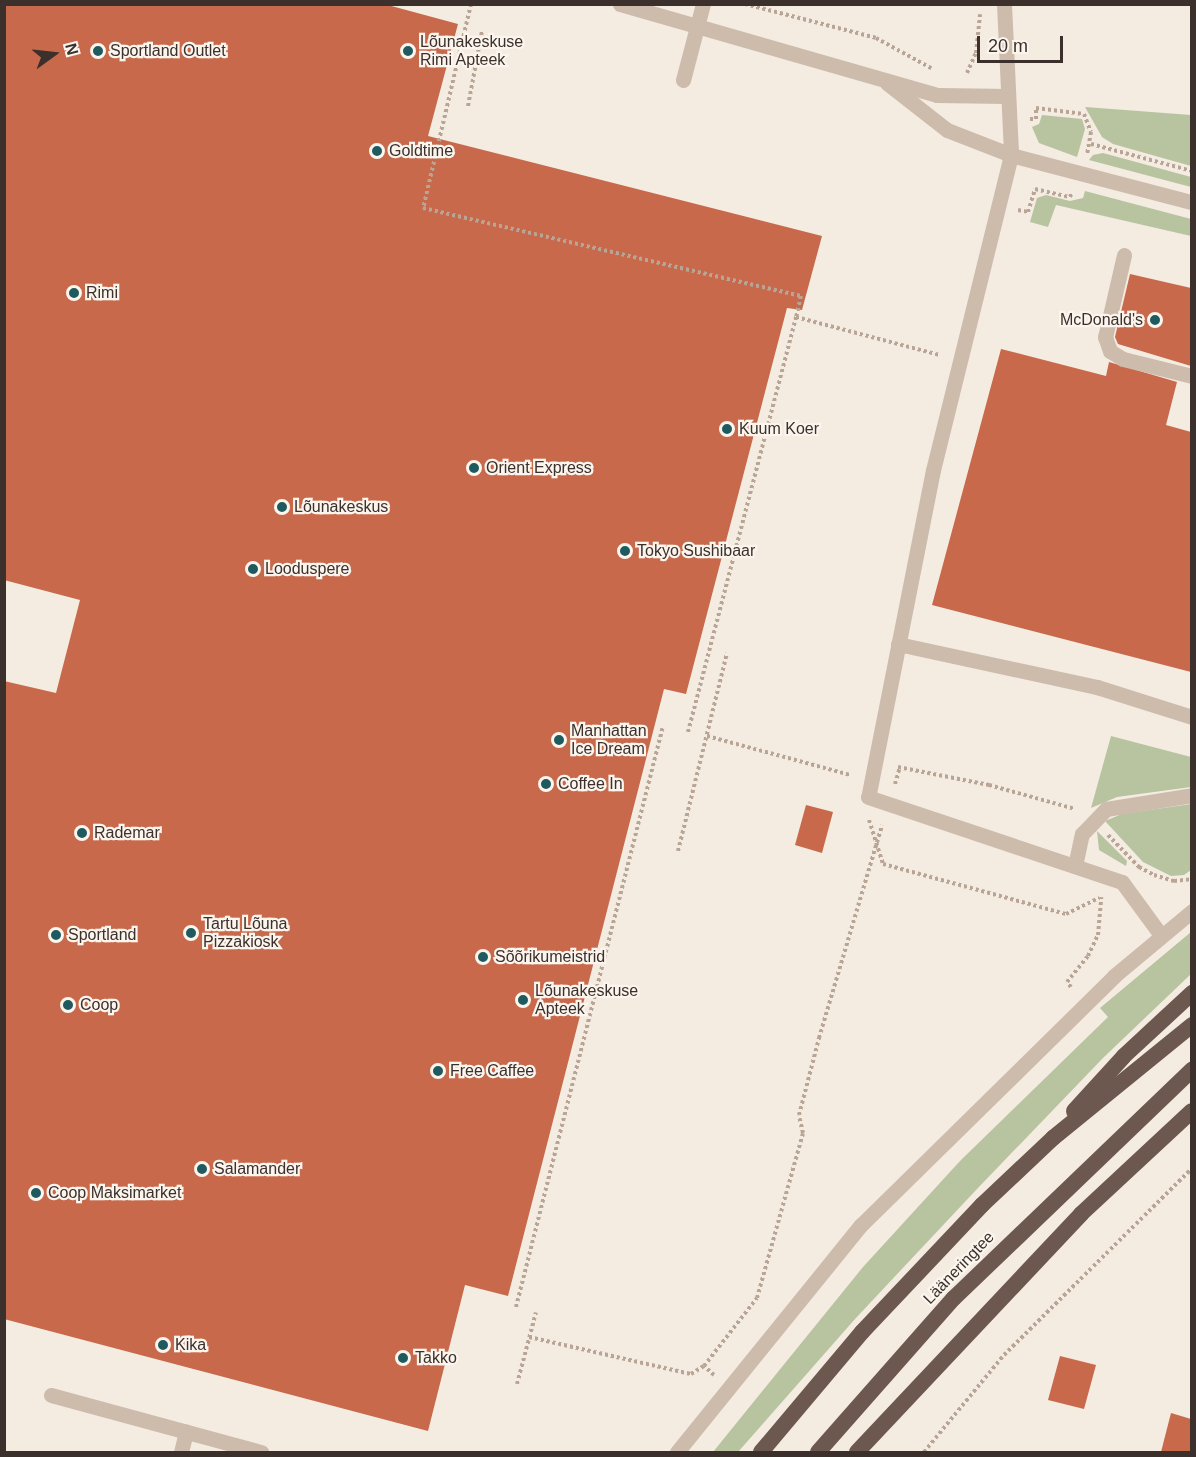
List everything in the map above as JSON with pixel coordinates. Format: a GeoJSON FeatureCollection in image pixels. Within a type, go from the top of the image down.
{"type":"FeatureCollection","features":[{"type":"Feature","properties":{"kind":"highway"},"geometry":{"type":"LineString","coordinates":[[1053,1138],[1124,1056],[1191,993]]}},
{"type":"Feature","properties":{"kind":"highway"},"geometry":{"type":"LineString","coordinates":[[761,1452],[862,1332],[982,1205],[1053,1138],[1191,1025]]}},
{"type":"Feature","properties":{"kind":"highway","name":"Lääneringtee"},"geometry":{"type":"LineString","coordinates":[[818,1452],[954,1298],[1191,1070]]}},
{"type":"Feature","properties":{"kind":"highway","name":"Lääneringtee"},"geometry":{"type":"LineString","coordinates":[[1138,1122],[1191,1085]]}},
{"type":"Feature","properties":{"kind":"highway"},"geometry":{"type":"LineString","coordinates":[[857,1452],[1081,1214],[1191,1111]]}},
{"type":"Feature","properties":{"kind":"street"},"geometry":{"type":"LineString","coordinates":[[620,4],[938,94],[1007,96]]}},
{"type":"Feature","properties":{"kind":"street"},"geometry":{"type":"LineString","coordinates":[[683,80],[703,4]]}},
{"type":"Feature","properties":{"kind":"street"},"geometry":{"type":"LineString","coordinates":[[1004,4],[1011,156],[933,470],[868,797],[1122,882],[1160,934]]}},
{"type":"Feature","properties":{"kind":"street"},"geometry":{"type":"LineString","coordinates":[[877,75],[947,130],[1011,156],[1191,202]]}},
{"type":"Feature","properties":{"kind":"street"},"geometry":{"type":"LineString","coordinates":[[1124,255],[1105,337],[1110,351],[1123,359],[1191,376]]}},
{"type":"Feature","properties":{"kind":"street"},"geometry":{"type":"LineString","coordinates":[[898,644],[1097,687],[1191,717]]}},
{"type":"Feature","properties":{"kind":"street"},"geometry":{"type":"LineString","coordinates":[[1075,866],[1082,834],[1093,819],[1119,805],[1191,795]]}},
{"type":"Feature","properties":{"kind":"street"},"geometry":{"type":"LineString","coordinates":[[676,1452],[861,1225],[1160,934],[1191,911]]}},
{"type":"Feature","properties":{"kind":"street"},"geometry":{"type":"LineString","coordinates":[[51,1395],[261,1452]]}},
{"type":"Feature","properties":{"kind":"street"},"geometry":{"type":"LineString","coordinates":[[181,1452],[186,1432]]}},
{"type":"Feature","properties":{"kind":"path"},"geometry":{"type":"LineString","coordinates":[[471,4],[423,208],[801,296],[688,732]]}},
{"type":"Feature","properties":{"kind":"path"},"geometry":{"type":"LineString","coordinates":[[745,4],[876,38],[937,72]]}},
{"type":"Feature","properties":{"kind":"path"},"geometry":{"type":"LineString","coordinates":[[468,106],[482,31]]}},
{"type":"Feature","properties":{"kind":"path"},"geometry":{"type":"LineString","coordinates":[[957,77],[967,71]]}},
{"type":"Feature","properties":{"kind":"path"},"geometry":{"type":"LineString","coordinates":[[1091,144],[1191,171]]}},
{"type":"Feature","properties":{"kind":"path"},"geometry":{"type":"LineString","coordinates":[[796,317],[944,355]]}},
{"type":"Feature","properties":{"kind":"path"},"geometry":{"type":"LineString","coordinates":[[678,851],[727,653]]}},
{"type":"Feature","properties":{"kind":"path"},"geometry":{"type":"LineString","coordinates":[[516,1307],[663,726]]}},
{"type":"Feature","properties":{"kind":"path"},"geometry":{"type":"LineString","coordinates":[[707,736],[854,776],[874,767],[900,767],[989,785],[1086,812],[1139,867],[1174,881],[1191,879]]}},
{"type":"Feature","properties":{"kind":"path"},"geometry":{"type":"LineString","coordinates":[[529,1337],[691,1374],[704,1366],[757,1298],[802,1133],[799,1115],[819,1038],[900,767]]}},
{"type":"Feature","properties":{"kind":"path"},"geometry":{"type":"LineString","coordinates":[[865,809],[883,864],[1066,914],[1099,898]]}},
{"type":"Feature","properties":{"kind":"path"},"geometry":{"type":"LineString","coordinates":[[924,1452],[1004,1356],[1191,1168]]}},
{"type":"Feature","properties":{"kind":"path"},"geometry":{"type":"LineString","coordinates":[[517,1384],[536,1312]]}},
{"type":"Feature","properties":{"kind":"path"},"geometry":{"type":"LineString","coordinates":[[704,1366],[728,1388]]}},
{"type":"Feature","properties":{"kind":"green space"},"geometry":{"type":"Polygon","coordinates":[[[1085,107],[1191,115],[1191,166],[1113,144],[1102,137],[1085,107]]]}},
{"type":"Feature","properties":{"kind":"green space"},"geometry":{"type":"Polygon","coordinates":[[[1042,115],[1082,119],[1085,129],[1077,157],[1039,143],[1032,127],[1039,124],[1042,115]]]}},
{"type":"Feature","properties":{"kind":"green space"},"geometry":{"type":"Polygon","coordinates":[[[1103,153],[1191,177],[1191,187],[1089,160],[1093,155],[1103,153]]]}},
{"type":"Feature","properties":{"kind":"green space"},"geometry":{"type":"Polygon","coordinates":[[[1085,191],[1191,219],[1191,236],[1056,205],[1048,227],[1030,222],[1037,198],[1046,195],[1070,201],[1083,198],[1085,191]]]}},
{"type":"Feature","properties":{"kind":"green space"},"geometry":{"type":"Polygon","coordinates":[[[1111,736],[1191,757],[1191,787],[1117,797],[1091,808],[1111,736]]]}},
{"type":"Feature","properties":{"kind":"green space"},"geometry":{"type":"Polygon","coordinates":[[[1191,804],[1191,870],[1184,875],[1171,876],[1143,862],[1105,821],[1122,814],[1191,804]]]}},
{"type":"Feature","properties":{"kind":"green space"},"geometry":{"type":"Polygon","coordinates":[[[1097,831],[1127,861],[1126,866],[1099,850],[1097,831]]]}},
{"type":"Feature","properties":{"kind":"green space"},"geometry":{"type":"Polygon","coordinates":[[[1191,932],[1191,974],[1103,1058],[977,1189],[855,1319],[738,1452],[713,1452],[863,1267],[960,1161],[1108,1017],[1100,1008],[1191,932]]]}},
{"type":"Feature","properties":{"kind":"building"},"geometry":{"type":"Polygon","coordinates":[[[4,4],[384,4],[458,24],[428,136],[822,236],[802,310],[787,308],[686,694],[664,689],[508,1296],[465,1285],[428,1431],[4,1319],[4,681],[56,693],[80,600],[4,580],[4,4]]]}},
{"type":"Feature","properties":{"kind":"building","name":"McDonald's"},"geometry":{"type":"Polygon","coordinates":[[[1130,274],[1191,288],[1191,366],[1118,344],[1115,337],[1130,274]]]}},
{"type":"Feature","properties":{"kind":"building"},"geometry":{"type":"Polygon","coordinates":[[[1001,349],[1106,376],[1109,362],[1177,382],[1166,425],[1191,432],[1191,672],[932,605],[1001,349]]]}},
{"type":"Feature","properties":{"kind":"building"},"geometry":{"type":"Polygon","coordinates":[[[806,805],[833,812],[822,853],[795,845],[806,805]]]}},
{"type":"Feature","properties":{"kind":"building"},"geometry":{"type":"Polygon","coordinates":[[[1060,1356],[1096,1365],[1084,1409],[1048,1400],[1060,1356]]]}},
{"type":"Feature","properties":{"kind":"building"},"geometry":{"type":"Polygon","coordinates":[[[1171,1413],[1191,1419],[1191,1452],[1161,1452],[1171,1413]]]}},
{"type":"Feature","properties":{"kind":"place","name":"Sportland Outlet"},"geometry":{"type":"Point","coordinates":[98,51]}},
{"type":"Feature","properties":{"kind":"place","name":"Lõunakeskuse Rimi Apteek"},"geometry":{"type":"Point","coordinates":[408,51]}},
{"type":"Feature","properties":{"kind":"place","name":"Goldtime"},"geometry":{"type":"Point","coordinates":[377,151]}},
{"type":"Feature","properties":{"kind":"place","name":"Rimi"},"geometry":{"type":"Point","coordinates":[74,293]}},
{"type":"Feature","properties":{"kind":"place","name":"McDonald's"},"geometry":{"type":"Point","coordinates":[1155,320]}},
{"type":"Feature","properties":{"kind":"place","name":"Kuum Koer"},"geometry":{"type":"Point","coordinates":[727,429]}},
{"type":"Feature","properties":{"kind":"place","name":"Orient Express"},"geometry":{"type":"Point","coordinates":[474,468]}},
{"type":"Feature","properties":{"kind":"place","name":"Lõunakeskus"},"geometry":{"type":"Point","coordinates":[282,507]}},
{"type":"Feature","properties":{"kind":"place","name":"Tokyo Sushibaar"},"geometry":{"type":"Point","coordinates":[625,551]}},
{"type":"Feature","properties":{"kind":"place","name":"Looduspere"},"geometry":{"type":"Point","coordinates":[253,569]}},
{"type":"Feature","properties":{"kind":"place","name":"Manhattan Ice Dream"},"geometry":{"type":"Point","coordinates":[559,740]}},
{"type":"Feature","properties":{"kind":"place","name":"Coffee In"},"geometry":{"type":"Point","coordinates":[546,784]}},
{"type":"Feature","properties":{"kind":"place","name":"Rademar"},"geometry":{"type":"Point","coordinates":[82,833]}},
{"type":"Feature","properties":{"kind":"place","name":"Tartu Lõuna Pizzakiosk"},"geometry":{"type":"Point","coordinates":[191,933]}},
{"type":"Feature","properties":{"kind":"place","name":"Sportland"},"geometry":{"type":"Point","coordinates":[56,935]}},
{"type":"Feature","properties":{"kind":"place","name":"Sõõrikumeistrid"},"geometry":{"type":"Point","coordinates":[483,957]}},
{"type":"Feature","properties":{"kind":"place","name":"Lõunakeskuse Apteek"},"geometry":{"type":"Point","coordinates":[523,1000]}},
{"type":"Feature","properties":{"kind":"place","name":"Coop"},"geometry":{"type":"Point","coordinates":[68,1005]}},
{"type":"Feature","properties":{"kind":"place","name":"Free Caffee"},"geometry":{"type":"Point","coordinates":[438,1071]}},
{"type":"Feature","properties":{"kind":"place","name":"Salamander"},"geometry":{"type":"Point","coordinates":[202,1169]}},
{"type":"Feature","properties":{"kind":"place","name":"Coop Maksimarket"},"geometry":{"type":"Point","coordinates":[36,1193]}},
{"type":"Feature","properties":{"kind":"place","name":"Kika"},"geometry":{"type":"Point","coordinates":[163,1345]}},
{"type":"Feature","properties":{"kind":"place","name":"Takko"},"geometry":{"type":"Point","coordinates":[403,1358]}}]}
